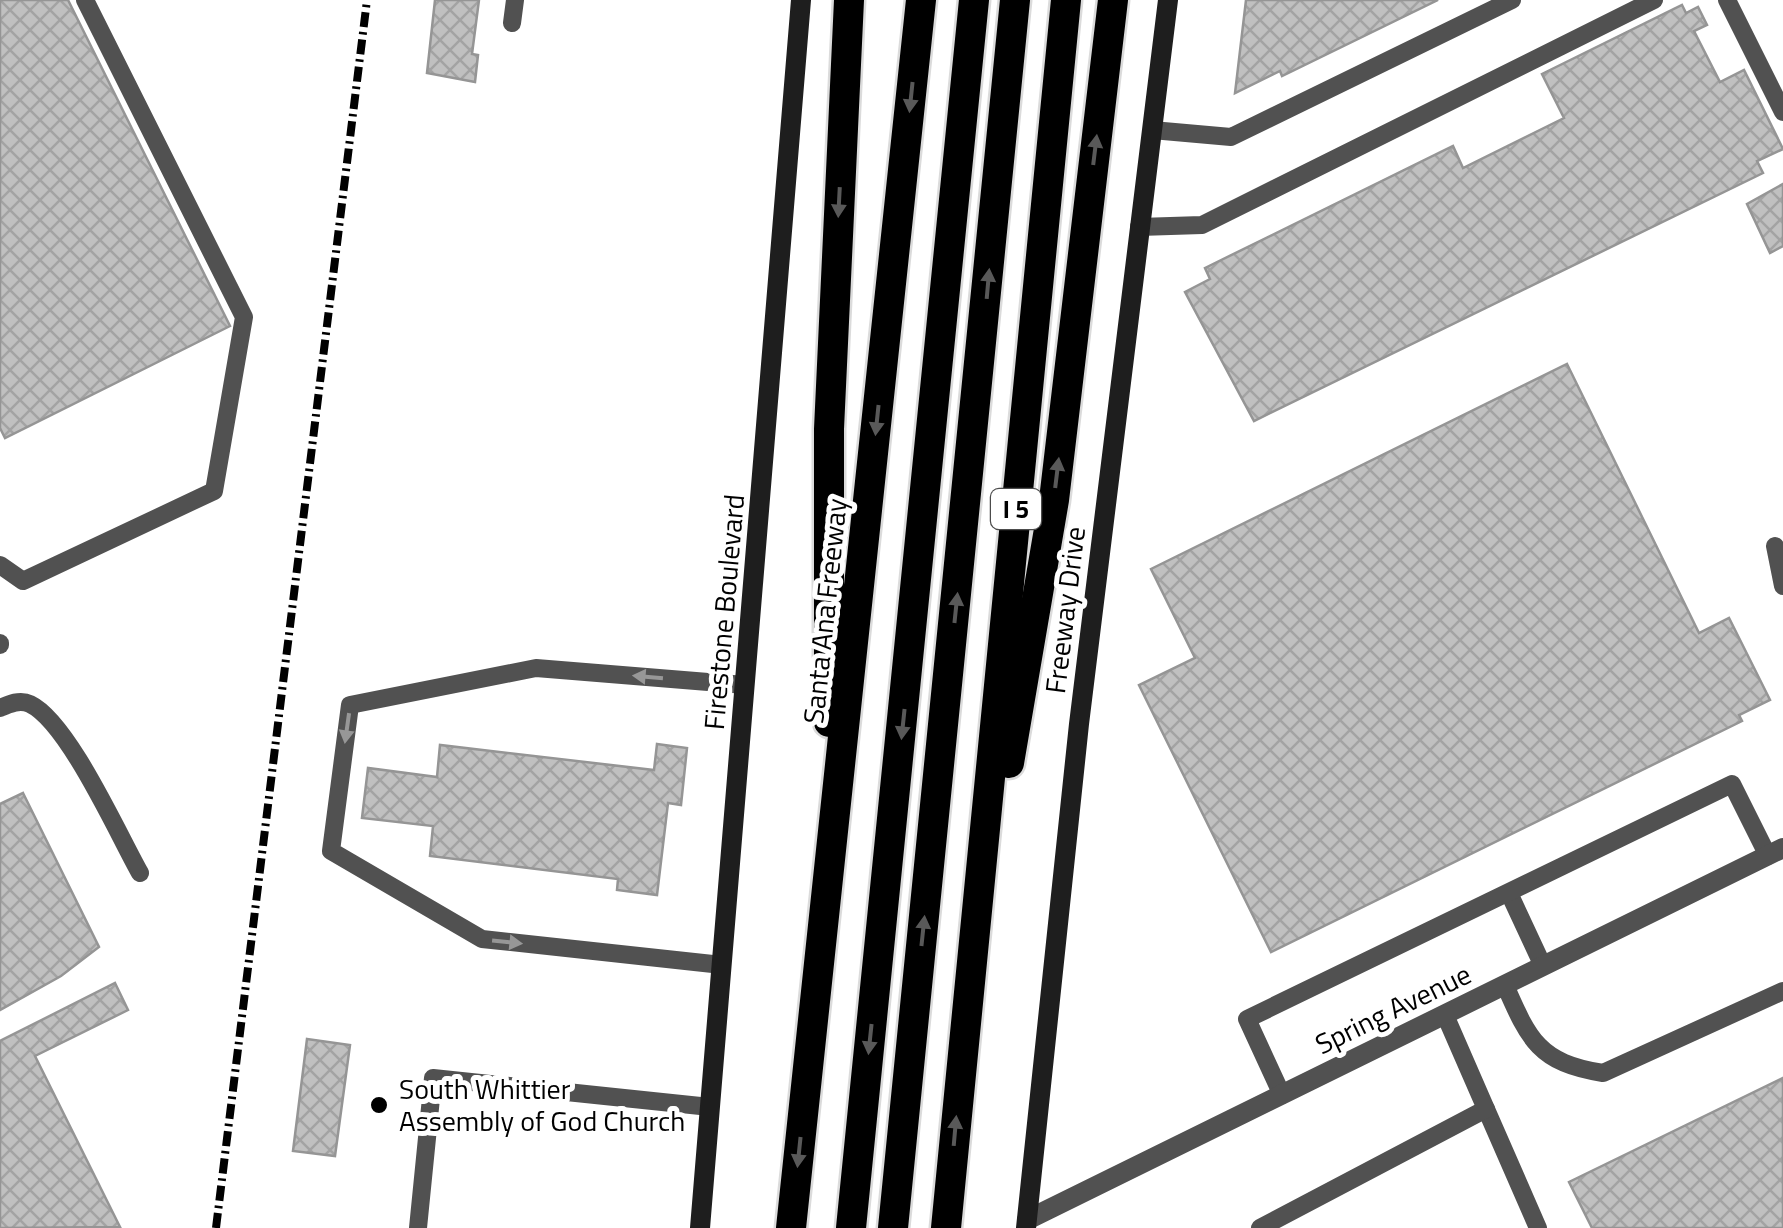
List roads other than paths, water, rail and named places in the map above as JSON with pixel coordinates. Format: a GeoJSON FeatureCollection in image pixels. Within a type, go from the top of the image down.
{"type":"FeatureCollection","features":[{"type":"Feature","properties":{"kind":"highway"},"geometry":{"type":"LineString","coordinates":[[829,881],[829,429],[849,0]]}},
{"type":"Feature","properties":{"kind":"highway","name":"Santa Ana Freeway"},"geometry":{"type":"LineString","coordinates":[[791,1228],[921,0]]}},
{"type":"Feature","properties":{"kind":"highway"},"geometry":{"type":"LineString","coordinates":[[851,1228],[974,0]]}},
{"type":"Feature","properties":{"kind":"highway"},"geometry":{"type":"LineString","coordinates":[[893,1228],[1014,0]]}},
{"type":"Feature","properties":{"kind":"highway","name":"I 5"},"geometry":{"type":"LineString","coordinates":[[946,1228],[1066,0]]}},
{"type":"Feature","properties":{"kind":"highway"},"geometry":{"type":"LineString","coordinates":[[966,1018],[1054,500],[1113,0]]}},
{"type":"Feature","properties":{"kind":"street","name":"Firestone Boulevard"},"geometry":{"type":"LineString","coordinates":[[700,1228],[801,0]]}},
{"type":"Feature","properties":{"kind":"street","name":"Freeway Drive"},"geometry":{"type":"LineString","coordinates":[[1026,1224],[1078,724],[1168,0]]}},
{"type":"Feature","properties":{"kind":"street","name":"Spring Avenue"},"geometry":{"type":"LineString","coordinates":[[1026,1224],[1776,852]]}},
{"type":"Feature","properties":{"kind":"lane"},"geometry":{"type":"LineString","coordinates":[[0,565],[23,581],[214,490],[244,318],[86,0]]}},
{"type":"Feature","properties":{"kind":"lane"},"geometry":{"type":"LineString","coordinates":[[512,23],[514,0]]}},
{"type":"Feature","properties":{"kind":"lane"},"geometry":{"type":"LineString","coordinates":[[1152,130],[1231,137],[1512,0]]}},
{"type":"Feature","properties":{"kind":"lane"},"geometry":{"type":"LineString","coordinates":[[1140,227],[1202,225],[1654,0]]}},
{"type":"Feature","properties":{"kind":"lane"},"geometry":{"type":"LineString","coordinates":[[1727,0],[1783,112]]}},
{"type":"Feature","properties":{"kind":"lane"},"geometry":{"type":"LineString","coordinates":[[1775,546],[1783,586]]}},
{"type":"Feature","properties":{"kind":"lane"},"geometry":{"type":"LineString","coordinates":[[722,965],[482,940],[330,852],[350,704],[536,668],[745,684]]}},
{"type":"Feature","properties":{"kind":"lane"},"geometry":{"type":"LineString","coordinates":[[0,708],[12,702],[29,704],[62,734],[140,873]]}},
{"type":"Feature","properties":{"kind":"lane"},"geometry":{"type":"LineString","coordinates":[[1282,1094],[1247,1020],[1732,784],[1776,852]]}},
{"type":"Feature","properties":{"kind":"lane"},"geometry":{"type":"LineString","coordinates":[[1509,893],[1543,966]]}},
{"type":"Feature","properties":{"kind":"lane"},"geometry":{"type":"LineString","coordinates":[[1504,985],[1529,1040],[1575,1069],[1603,1073],[1783,992]]}},
{"type":"Feature","properties":{"kind":"lane"},"geometry":{"type":"LineString","coordinates":[[1445,1014],[1538,1228]]}},
{"type":"Feature","properties":{"kind":"lane"},"geometry":{"type":"LineString","coordinates":[[418,1228],[433,1078],[710,1107]]}},
{"type":"Feature","properties":{"kind":"lane"},"geometry":{"type":"LineString","coordinates":[[1260,1228],[1486,1109]]}},
{"type":"Feature","properties":{"kind":"railway"},"geometry":{"type":"LineString","coordinates":[[216,1228],[367,0]]}},
{"type":"Feature","properties":{"kind":"place","name":"South Whittier Assembly of God Church"},"geometry":{"type":"Point","coordinates":[379,1105]}}]}
